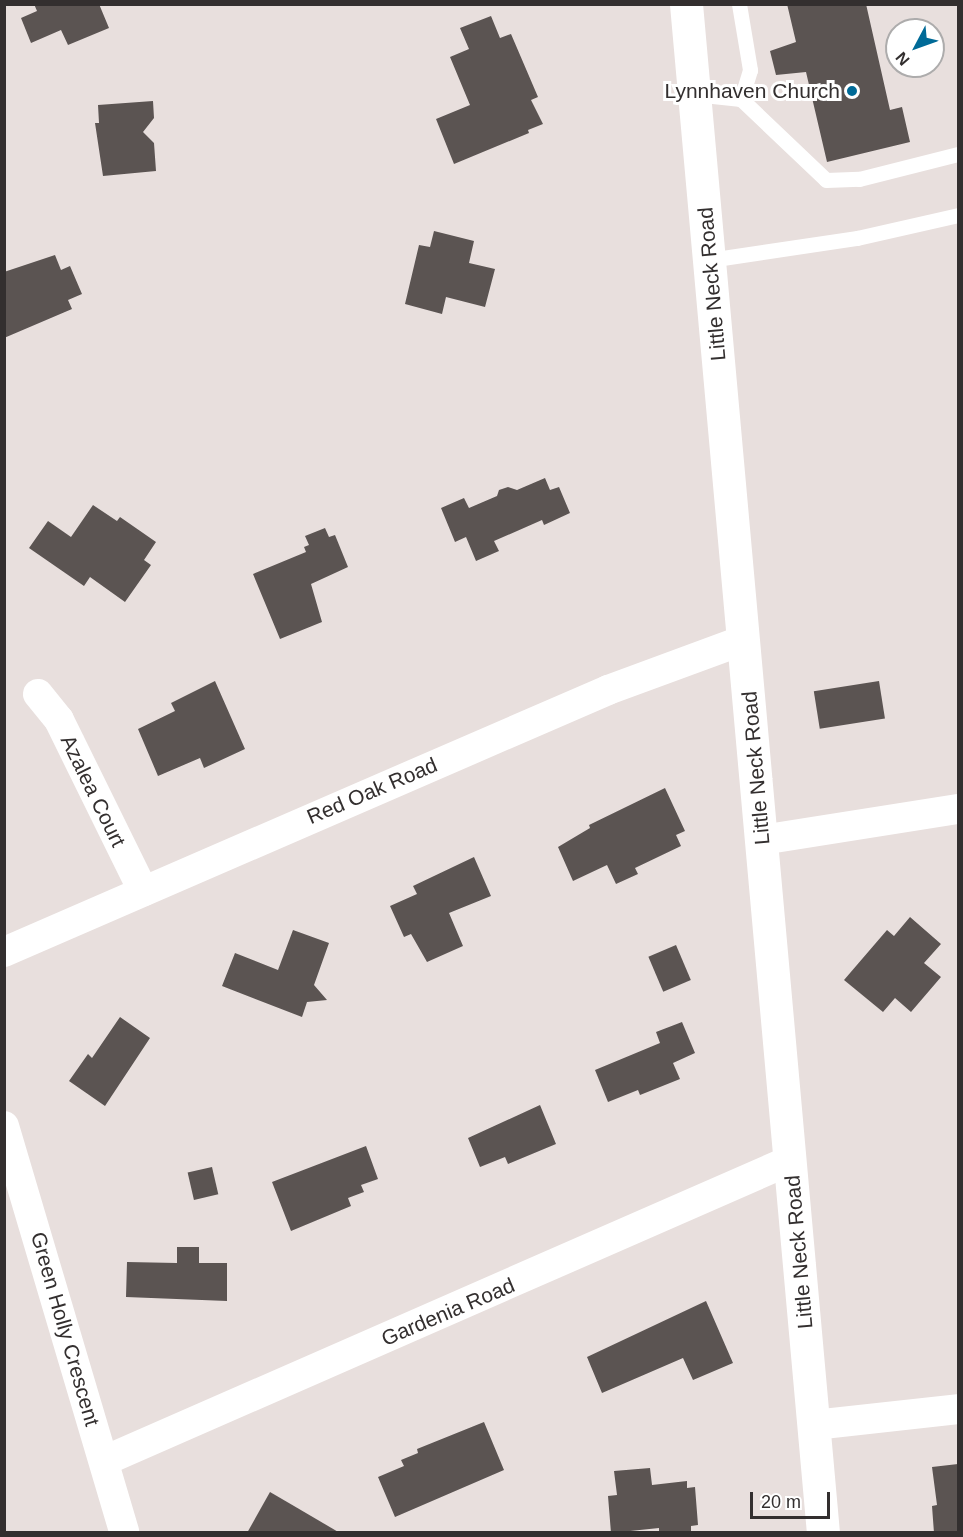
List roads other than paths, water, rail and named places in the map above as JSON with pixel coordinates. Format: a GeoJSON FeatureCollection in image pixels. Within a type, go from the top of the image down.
{"type":"FeatureCollection","features":[{"type":"Feature","properties":{"kind":"street","name":"Little Neck Road"},"geometry":{"type":"LineString","coordinates":[[686,4],[823,1533]]}},
{"type":"Feature","properties":{"kind":"street","name":"Red Oak Road"},"geometry":{"type":"LineString","coordinates":[[4,952],[608,690],[744,640]]}},
{"type":"Feature","properties":{"kind":"street","name":"Azalea Court"},"geometry":{"type":"LineString","coordinates":[[38,694],[59,720],[143,891]]}},
{"type":"Feature","properties":{"kind":"street"},"geometry":{"type":"LineString","coordinates":[[762,840],[958,809]]}},
{"type":"Feature","properties":{"kind":"street","name":"Green Holly Crescent"},"geometry":{"type":"LineString","coordinates":[[4,1126],[124,1533]]}},
{"type":"Feature","properties":{"kind":"street","name":"Gardenia Road"},"geometry":{"type":"LineString","coordinates":[[104,1461],[790,1160]]}},
{"type":"Feature","properties":{"kind":"street"},"geometry":{"type":"LineString","coordinates":[[814,1425],[958,1409]]}},
{"type":"Feature","properties":{"kind":"lane"},"geometry":{"type":"LineString","coordinates":[[739,4],[750,70],[741,99]]}},
{"type":"Feature","properties":{"kind":"lane"},"geometry":{"type":"LineString","coordinates":[[694,94],[741,99],[826,180],[859,179],[958,154]]}},
{"type":"Feature","properties":{"kind":"lane"},"geometry":{"type":"LineString","coordinates":[[709,260],[857,238],[958,215]]}},
{"type":"Feature","properties":{"kind":"place","name":"Lynnhaven Church"},"geometry":{"type":"Point","coordinates":[852,91]}}]}
